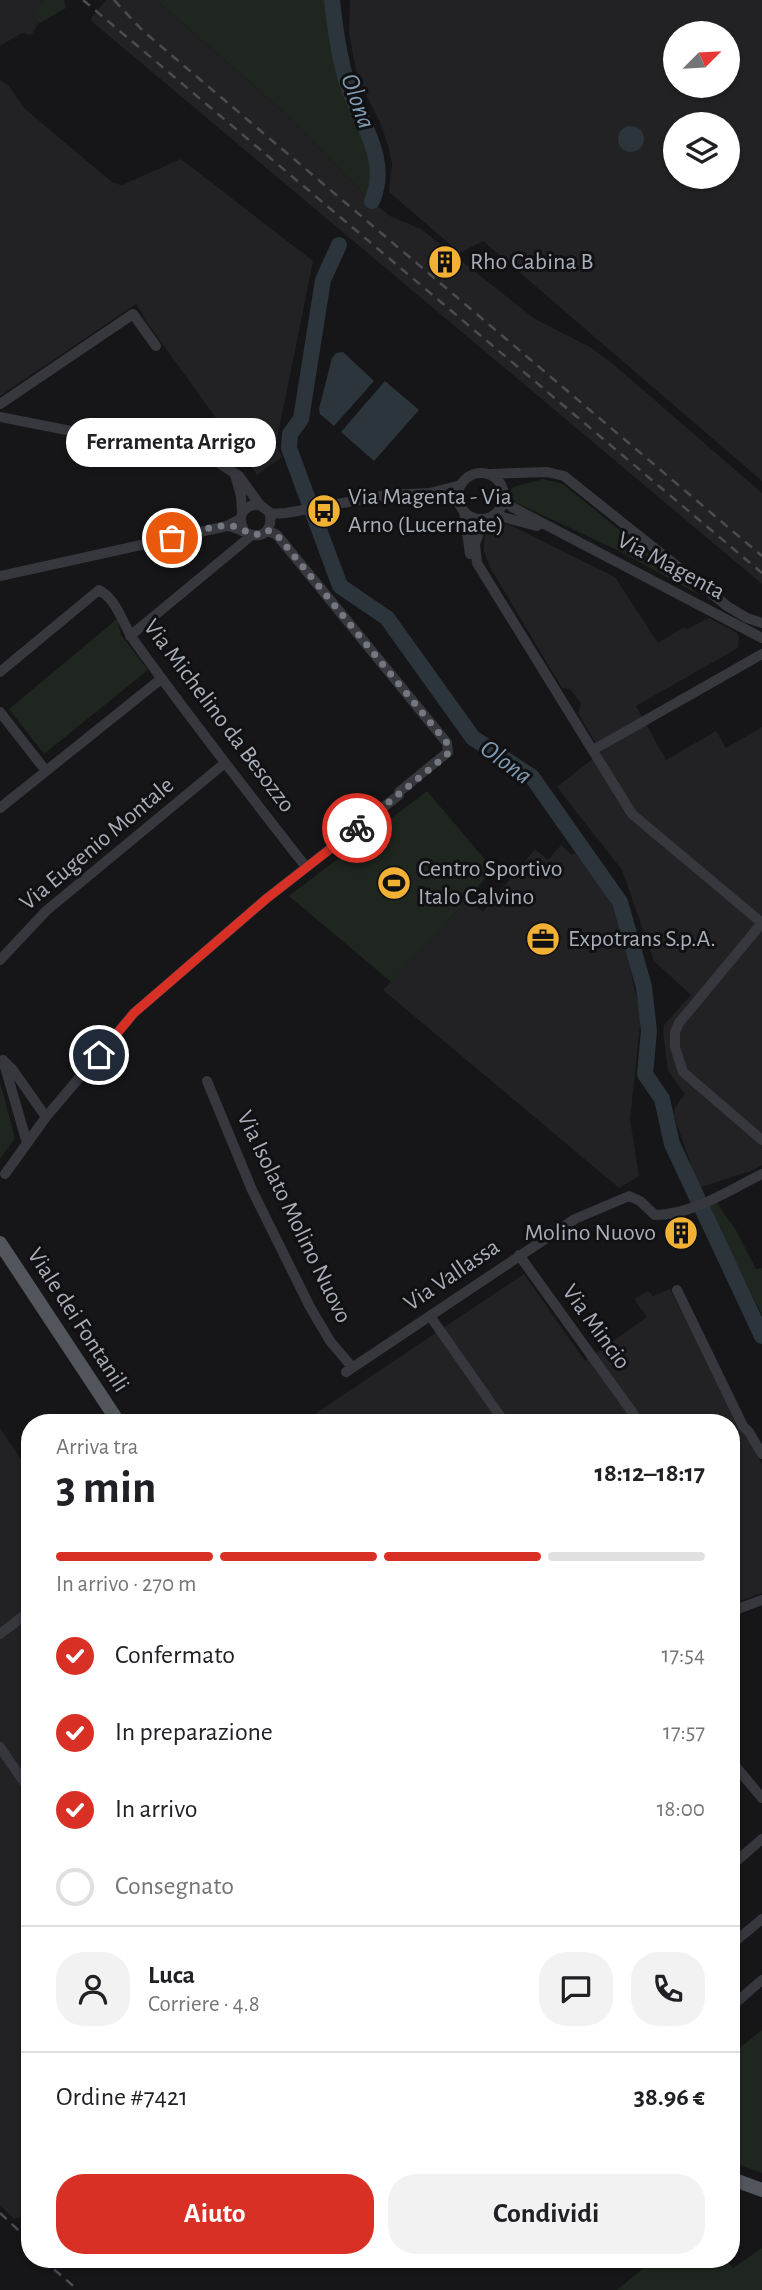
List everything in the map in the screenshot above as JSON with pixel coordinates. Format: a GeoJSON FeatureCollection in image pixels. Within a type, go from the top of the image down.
{"type":"FeatureCollection","features":[{"type":"Feature","properties":{"kind":"main road","name":"Viale dei Fontanili"},"geometry":{"type":"LineString","coordinates":[[0,1243],[112,1414]]}},
{"type":"Feature","properties":{"kind":"main road"},"geometry":{"type":"LineString","coordinates":[[740,2182],[762,2190]]}},
{"type":"Feature","properties":{"kind":"street"},"geometry":{"type":"LineString","coordinates":[[0,404],[133,314],[156,346]]}},
{"type":"Feature","properties":{"kind":"street"},"geometry":{"type":"LineString","coordinates":[[0,417],[205,456],[224,465],[245,482],[277,535],[447,743],[449,749],[447,755],[266,899],[134,1013],[46,1117],[2,1179]]}},
{"type":"Feature","properties":{"kind":"street"},"geometry":{"type":"LineString","coordinates":[[235,475],[245,524],[259,535],[270,522],[286,513],[388,495],[430,493],[461,485],[473,474],[547,472],[564,476],[738,614],[762,623]]}},
{"type":"Feature","properties":{"kind":"street"},"geometry":{"type":"LineString","coordinates":[[503,487],[529,473]]}},
{"type":"Feature","properties":{"kind":"street"},"geometry":{"type":"LineString","coordinates":[[482,574],[475,555],[475,544],[489,517],[500,510],[504,499],[503,487],[489,474]]}},
{"type":"Feature","properties":{"kind":"street"},"geometry":{"type":"LineString","coordinates":[[461,485],[462,506],[474,565],[636,819],[762,923],[684,1017],[674,1035],[678,1062],[683,1072],[762,1140]]}},
{"type":"Feature","properties":{"kind":"street"},"geometry":{"type":"LineString","coordinates":[[430,493],[462,506],[472,517],[489,517]]}},
{"type":"Feature","properties":{"kind":"street","name":"Via Magenta"},"geometry":{"type":"LineString","coordinates":[[504,499],[512,507],[560,533],[762,638]]}},
{"type":"Feature","properties":{"kind":"street"},"geometry":{"type":"LineString","coordinates":[[130,636],[245,524],[251,505],[260,505]]}},
{"type":"Feature","properties":{"kind":"street","name":"Via Magenta"},"geometry":{"type":"LineString","coordinates":[[489,517],[560,533]]}},
{"type":"Feature","properties":{"kind":"street"},"geometry":{"type":"LineString","coordinates":[[0,576],[245,524]]}},
{"type":"Feature","properties":{"kind":"street","name":"Via Michelino da Besozzo"},"geometry":{"type":"LineString","coordinates":[[0,673],[99,590],[103,592],[161,679],[306,867]]}},
{"type":"Feature","properties":{"kind":"street"},"geometry":{"type":"LineString","coordinates":[[593,750],[762,654]]}},
{"type":"Feature","properties":{"kind":"street"},"geometry":{"type":"LineString","coordinates":[[0,808],[161,679]]}},
{"type":"Feature","properties":{"kind":"street"},"geometry":{"type":"LineString","coordinates":[[0,712],[46,771]]}},
{"type":"Feature","properties":{"kind":"street","name":"Via Eugenio Montale"},"geometry":{"type":"LineString","coordinates":[[0,960],[49,909],[225,763]]}},
{"type":"Feature","properties":{"kind":"street"},"geometry":{"type":"LineString","coordinates":[[2,1058],[46,1117]]}},
{"type":"Feature","properties":{"kind":"street"},"geometry":{"type":"LineString","coordinates":[[2,1058],[27,1143]]}},
{"type":"Feature","properties":{"kind":"street","name":"Via Isolato Molino Nuovo"},"geometry":{"type":"LineString","coordinates":[[207,1081],[252,1189],[310,1307],[349,1369]]}},
{"type":"Feature","properties":{"kind":"street","name":"Via Vallassa"},"geometry":{"type":"LineString","coordinates":[[349,1369],[575,1219],[625,1196],[632,1196],[655,1215],[694,1207],[762,1174]]}},
{"type":"Feature","properties":{"kind":"street","name":"Via Mincio"},"geometry":{"type":"LineString","coordinates":[[519,1255],[633,1414]]}},
{"type":"Feature","properties":{"kind":"street"},"geometry":{"type":"LineString","coordinates":[[677,1290],[732,1414]]}},
{"type":"Feature","properties":{"kind":"street"},"geometry":{"type":"LineString","coordinates":[[430,1316],[499,1414]]}},
{"type":"Feature","properties":{"kind":"street"},"geometry":{"type":"LineString","coordinates":[[740,1427],[749,1432],[762,1454]]}},
{"type":"Feature","properties":{"kind":"street"},"geometry":{"type":"LineString","coordinates":[[740,1608],[762,1600]]}},
{"type":"Feature","properties":{"kind":"street"},"geometry":{"type":"LineString","coordinates":[[0,1634],[21,1618]]}},
{"type":"Feature","properties":{"kind":"street"},"geometry":{"type":"LineString","coordinates":[[0,1747],[21,1778]]}},
{"type":"Feature","properties":{"kind":"street"},"geometry":{"type":"LineString","coordinates":[[740,1779],[762,1798]]}},
{"type":"Feature","properties":{"kind":"street"},"geometry":{"type":"LineString","coordinates":[[740,1858],[762,1839]]}},
{"type":"Feature","properties":{"kind":"street"},"geometry":{"type":"LineString","coordinates":[[740,1937],[762,1919]]}},
{"type":"Feature","properties":{"kind":"street"},"geometry":{"type":"LineString","coordinates":[[740,1999],[762,1980]]}},
{"type":"Feature","properties":{"kind":"shaded area"},"geometry":{"type":"Polygon","coordinates":[[[0,0],[43,0],[34,15],[38,24],[33,33],[22,33],[0,46],[0,0]]]}},
{"type":"Feature","properties":{"kind":"shaded area"},"geometry":{"type":"Polygon","coordinates":[[[43,0],[64,0],[66,8],[38,24],[34,15],[43,0]]]}},
{"type":"Feature","properties":{"kind":"shaded area"},"geometry":{"type":"Polygon","coordinates":[[[106,0],[156,0],[285,113],[369,199],[390,216],[421,229],[535,319],[590,347],[613,364],[762,493],[762,584],[90,20],[106,0]]]}},
{"type":"Feature","properties":{"kind":"shaded area"},"geometry":{"type":"Polygon","coordinates":[[[156,0],[329,0],[333,40],[344,86],[372,149],[373,182],[369,199],[285,113],[156,0]]]}},
{"type":"Feature","properties":{"kind":"shaded area"},"geometry":{"type":"Polygon","coordinates":[[[350,0],[762,0],[762,481],[483,241],[460,253],[389,192],[392,164],[388,145],[379,120],[358,79],[349,34],[350,0]]]}},
{"type":"Feature","properties":{"kind":"shaded area"},"geometry":{"type":"Polygon","coordinates":[[[0,80],[9,86],[24,108],[113,183],[122,185],[181,159],[313,261],[276,444],[282,457],[257,475],[136,304],[0,396],[0,80]]]}},
{"type":"Feature","properties":{"kind":"shaded area"},"geometry":{"type":"Polygon","coordinates":[[[631,126],[640,130],[644,139],[640,148],[631,152],[622,148],[618,139],[622,130],[631,126]]]}},
{"type":"Feature","properties":{"kind":"shaded area"},"geometry":{"type":"Polygon","coordinates":[[[343,352],[374,381],[334,426],[320,414],[319,409],[332,358],[336,353],[343,352]]]}},
{"type":"Feature","properties":{"kind":"shaded area"},"geometry":{"type":"Polygon","coordinates":[[[385,381],[419,410],[374,461],[341,432],[385,381]]]}},
{"type":"Feature","properties":{"kind":"shaded area"},"geometry":{"type":"Polygon","coordinates":[[[543,479],[563,484],[701,596],[621,552],[515,502],[510,492],[513,487],[543,479]]]}},
{"type":"Feature","properties":{"kind":"shaded area"},"geometry":{"type":"Polygon","coordinates":[[[499,523],[510,525],[615,577],[658,643],[684,627],[687,629],[709,618],[737,633],[739,637],[738,648],[636,706],[666,760],[716,731],[726,748],[762,727],[762,1165],[753,1170],[699,1188],[674,1116],[675,1107],[685,1094],[668,1071],[663,1031],[664,1025],[691,995],[654,961],[622,870],[557,787],[601,752],[578,713],[581,704],[570,689],[562,688],[491,569],[484,551],[484,540],[488,527],[499,523]]]}},
{"type":"Feature","properties":{"kind":"shaded area"},"geometry":{"type":"Polygon","coordinates":[[[117,619],[121,635],[148,670],[44,754],[9,709],[117,619]]]}},
{"type":"Feature","properties":{"kind":"shaded area","name":"Centro Sportivo Italo Calvino"},"geometry":{"type":"Polygon","coordinates":[[[427,791],[493,869],[391,982],[289,896],[427,791]]]}},
{"type":"Feature","properties":{"kind":"shaded area"},"geometry":{"type":"Polygon","coordinates":[[[561,845],[584,862],[611,902],[621,929],[641,1017],[630,1119],[639,1176],[619,1188],[383,990],[468,899],[483,912],[535,849],[548,860],[561,845]]]}},
{"type":"Feature","properties":{"kind":"shaded area"},"geometry":{"type":"Polygon","coordinates":[[[0,1082],[15,1138],[0,1159],[0,1082]]]}},
{"type":"Feature","properties":{"kind":"shaded area"},"geometry":{"type":"Polygon","coordinates":[[[716,1202],[736,1230],[756,1269],[762,1268],[762,1315],[708,1207],[716,1202]]]}},
{"type":"Feature","properties":{"kind":"shaded area"},"geometry":{"type":"Polygon","coordinates":[[[524,1274],[585,1361],[647,1317],[634,1299],[648,1291],[653,1296],[670,1289],[736,1414],[314,1414],[524,1274]]]}},
{"type":"Feature","properties":{"kind":"shaded area"},"geometry":{"type":"Polygon","coordinates":[[[740,1422],[762,1464],[762,1593],[740,1601],[740,1422]]]}},
{"type":"Feature","properties":{"kind":"shaded area"},"geometry":{"type":"Polygon","coordinates":[[[0,1428],[21,1460],[21,2217],[14,2219],[0,2205],[0,1428]]]}},
{"type":"Feature","properties":{"kind":"shaded area"},"geometry":{"type":"Polygon","coordinates":[[[762,2030],[762,2173],[740,2165],[740,2048],[762,2030]]]}},
{"type":"Feature","properties":{"kind":"shaded area"},"geometry":{"type":"Polygon","coordinates":[[[762,2248],[762,2290],[617,2290],[643,2268],[740,2268],[740,2263],[762,2248]]]}},
{"type":"Feature","properties":{"kind":"waterway","name":"Olona"},"geometry":{"type":"LineString","coordinates":[[332,0],[345,76],[376,157],[377,186],[372,201]]}},
{"type":"Feature","properties":{"kind":"waterway","name":"Olona"},"geometry":{"type":"LineString","coordinates":[[339,245],[323,280],[301,419],[290,434],[289,448],[340,586],[387,618],[473,738],[532,777],[620,902],[644,987],[649,1031],[645,1074],[662,1099],[672,1144],[762,1336]]}},
{"type":"Feature","properties":{"kind":"railway"},"geometry":{"type":"LineString","coordinates":[[83,0],[762,573]]}},
{"type":"Feature","properties":{"kind":"railway"},"geometry":{"type":"LineString","coordinates":[[114,0],[142,30],[762,556]]}},
{"type":"Feature","properties":{"kind":"railway"},"geometry":{"type":"LineString","coordinates":[[0,2213],[21,2233]]}},
{"type":"Feature","properties":{"kind":"railway"},"geometry":{"type":"LineString","coordinates":[[52,2268],[78,2290]]}},
{"type":"Feature","properties":{"kind":"way so far"},"geometry":{"type":"LineString","coordinates":[[172,538],[228,526],[237,527],[252,535],[259,535],[267,530],[277,535],[449,746],[447,755],[357,828]]}},
{"type":"Feature","properties":{"kind":"place","name":"Rho Cabina B"},"geometry":{"type":"Point","coordinates":[445,262]}},
{"type":"Feature","properties":{"kind":"place","name":"Via Magenta - Via Arno (Lucernate)"},"geometry":{"type":"Point","coordinates":[324,511]}},
{"type":"Feature","properties":{"kind":"place","name":"Ferramenta Arrigo"},"geometry":{"type":"Point","coordinates":[172,538]}},
{"type":"Feature","properties":{"kind":"place","name":"Centro Sportivo Italo Calvino"},"geometry":{"type":"Point","coordinates":[394,883]}},
{"type":"Feature","properties":{"kind":"place","name":"Expotrans S.p.A."},"geometry":{"type":"Point","coordinates":[543,939]}},
{"type":"Feature","properties":{"kind":"place","name":"Molino Nuovo"},"geometry":{"type":"Point","coordinates":[681,1233]}},
{"type":"Feature","properties":{"kind":"route"},"geometry":{"type":"LineString","coordinates":[[99,1055],[134,1013],[266,899],[357,828]]}}]}
